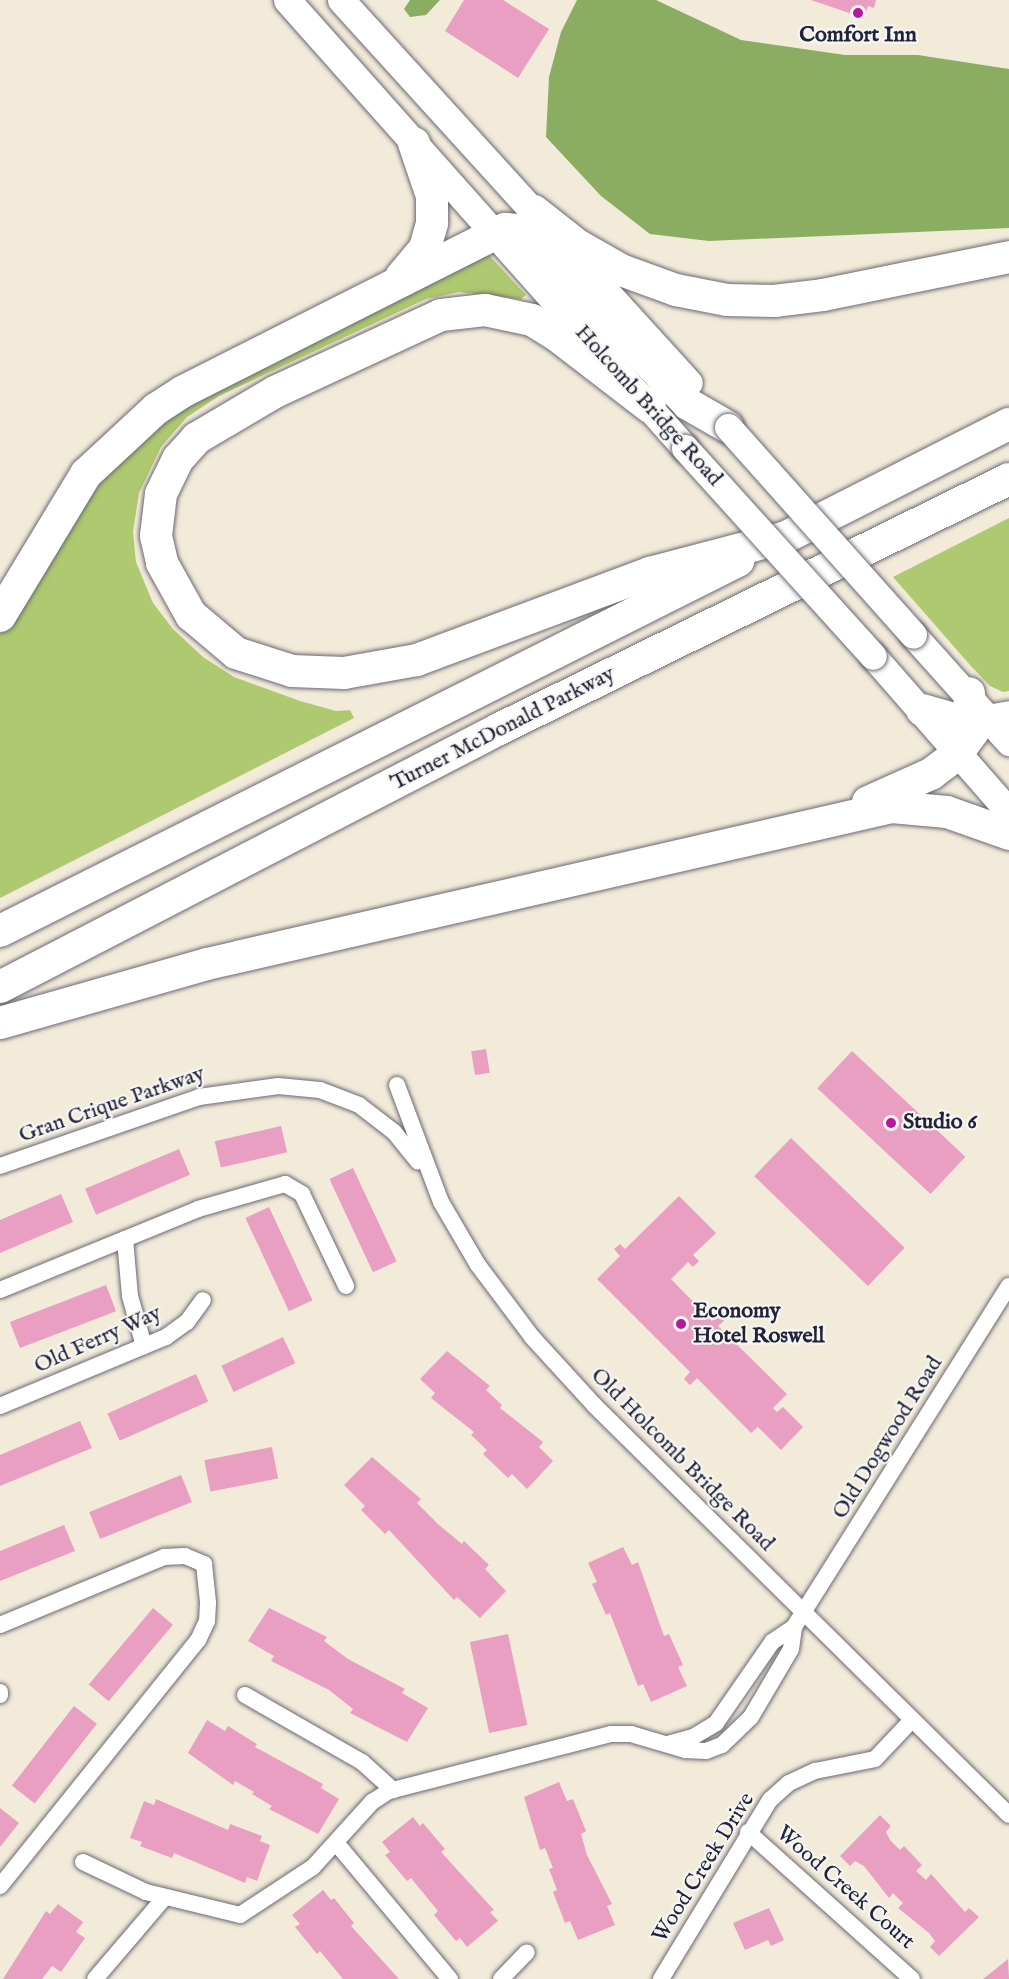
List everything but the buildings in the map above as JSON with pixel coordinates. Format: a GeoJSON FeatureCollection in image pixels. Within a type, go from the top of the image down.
{"type":"FeatureCollection","features":[{"type":"Feature","properties":{"kind":"highway"},"geometry":{"type":"LineString","coordinates":[[384,289],[420,255],[432,223],[432,196],[414,143]]}},
{"type":"Feature","properties":{"kind":"highway"},"geometry":{"type":"LineString","coordinates":[[534,211],[577,245],[621,270],[660,286],[727,300],[774,301],[823,296],[1009,256]]}},
{"type":"Feature","properties":{"kind":"highway"},"geometry":{"type":"LineString","coordinates":[[0,616],[86,474],[131,429],[182,392],[494,233],[514,229],[530,237],[688,404],[728,427]]}},
{"type":"Feature","properties":{"kind":"highway"},"geometry":{"type":"LineString","coordinates":[[650,407],[556,334],[532,320],[485,309],[441,315],[275,392],[197,438],[178,459],[161,494],[156,536],[162,563],[174,590],[191,615],[236,653],[292,671],[344,673],[417,660],[660,570],[786,537]]}},
{"type":"Feature","properties":{"kind":"highway","name":"Turner McDonald Parkway"},"geometry":{"type":"LineString","coordinates":[[0,931],[1009,424]]}},
{"type":"Feature","properties":{"kind":"highway","name":"Turner McDonald Parkway"},"geometry":{"type":"LineString","coordinates":[[0,987],[510,724],[1009,479]]}},
{"type":"Feature","properties":{"kind":"highway"},"geometry":{"type":"LineString","coordinates":[[922,710],[953,721],[991,719]]}},
{"type":"Feature","properties":{"kind":"highway"},"geometry":{"type":"LineString","coordinates":[[826,821],[931,774],[956,755],[969,739],[991,719]]}},
{"type":"Feature","properties":{"kind":"highway"},"geometry":{"type":"LineString","coordinates":[[0,1023],[207,964],[891,807],[919,807],[974,819],[1009,834]]}},
{"type":"Feature","properties":{"kind":"main road","name":"Holcomb Bridge Road"},"geometry":{"type":"LineString","coordinates":[[287,0],[922,710],[956,755],[1009,812]]}},
{"type":"Feature","properties":{"kind":"main road","name":"Holcomb Bridge Road"},"geometry":{"type":"LineString","coordinates":[[341,0],[991,719]]}},
{"type":"Feature","properties":{"kind":"street","name":"Gran Crique Parkway"},"geometry":{"type":"LineString","coordinates":[[0,1167],[199,1097],[246,1088],[292,1085],[334,1094],[382,1121],[413,1155],[441,1202]]}},
{"type":"Feature","properties":{"kind":"street","name":"Old Holcomb Bridge Road"},"geometry":{"type":"LineString","coordinates":[[397,1085],[441,1202],[491,1284],[565,1375],[1009,1815]]}},
{"type":"Feature","properties":{"kind":"street"},"geometry":{"type":"LineString","coordinates":[[0,1290],[208,1205],[291,1185],[302,1194],[346,1286]]}},
{"type":"Feature","properties":{"kind":"street"},"geometry":{"type":"LineString","coordinates":[[125,1239],[129,1296],[144,1346]]}},
{"type":"Feature","properties":{"kind":"street","name":"Old Dogwood Road"},"geometry":{"type":"LineString","coordinates":[[794,1628],[1009,1286]]}},
{"type":"Feature","properties":{"kind":"street","name":"Old Ferry Way"},"geometry":{"type":"LineString","coordinates":[[0,1406],[178,1330],[203,1300]]}},
{"type":"Feature","properties":{"kind":"street"},"geometry":{"type":"LineString","coordinates":[[0,1625],[164,1557],[185,1556],[204,1564],[208,1603],[207,1621],[198,1640],[0,1886]]}},
{"type":"Feature","properties":{"kind":"street"},"geometry":{"type":"LineString","coordinates":[[667,1744],[693,1737],[716,1723],[772,1642],[794,1628]]}},
{"type":"Feature","properties":{"kind":"street"},"geometry":{"type":"LineString","coordinates":[[83,1862],[110,1877],[165,1897],[240,1915],[313,1867],[337,1844],[372,1802],[393,1790],[600,1736],[631,1734],[706,1751],[738,1733],[791,1649],[794,1628]]}},
{"type":"Feature","properties":{"kind":"street"},"geometry":{"type":"LineString","coordinates":[[245,1695],[362,1762],[393,1790]]}},
{"type":"Feature","properties":{"kind":"street","name":"Wood Creek Drive"},"geometry":{"type":"LineString","coordinates":[[661,1979],[748,1832],[770,1800],[789,1783],[815,1771],[875,1759],[912,1720]]}},
{"type":"Feature","properties":{"kind":"street","name":"Wood Creek Court"},"geometry":{"type":"LineString","coordinates":[[748,1832],[912,1979]]}},
{"type":"Feature","properties":{"kind":"street"},"geometry":{"type":"LineString","coordinates":[[337,1844],[450,1979]]}},
{"type":"Feature","properties":{"kind":"street"},"geometry":{"type":"LineString","coordinates":[[95,1979],[165,1897]]}},
{"type":"Feature","properties":{"kind":"street"},"geometry":{"type":"LineString","coordinates":[[501,1979],[526,1952]]}},
{"type":"Feature","properties":{"kind":"green space"},"geometry":{"type":"Polygon","coordinates":[[[410,0],[440,0],[426,15],[410,17],[404,9],[410,0]]]}},
{"type":"Feature","properties":{"kind":"green space"},"geometry":{"type":"Polygon","coordinates":[[[577,0],[656,0],[741,40],[845,55],[918,55],[1009,69],[1009,228],[709,241],[650,234],[601,196],[546,137],[549,77],[561,32],[577,0]]]}},
{"type":"Feature","properties":{"kind":"green space"},"geometry":{"type":"Polygon","coordinates":[[[486,252],[526,295],[521,299],[459,292],[426,299],[219,396],[187,417],[161,447],[139,493],[133,532],[136,562],[153,603],[173,629],[203,657],[234,677],[300,701],[336,711],[350,710],[354,718],[0,898],[0,633],[81,494],[147,427],[486,252]]]}},
{"type":"Feature","properties":{"kind":"green space"},"geometry":{"type":"Polygon","coordinates":[[[1009,518],[1009,691],[1003,692],[990,686],[893,577],[1009,518]]]}},
{"type":"Feature","properties":{"kind":"place","name":"Comfort Inn"},"geometry":{"type":"Point","coordinates":[858,13]}},
{"type":"Feature","properties":{"kind":"place","name":"Studio 6"},"geometry":{"type":"Point","coordinates":[891,1123]}},
{"type":"Feature","properties":{"kind":"place","name":"Economy Hotel Roswell"},"geometry":{"type":"Point","coordinates":[681,1324]}}]}
